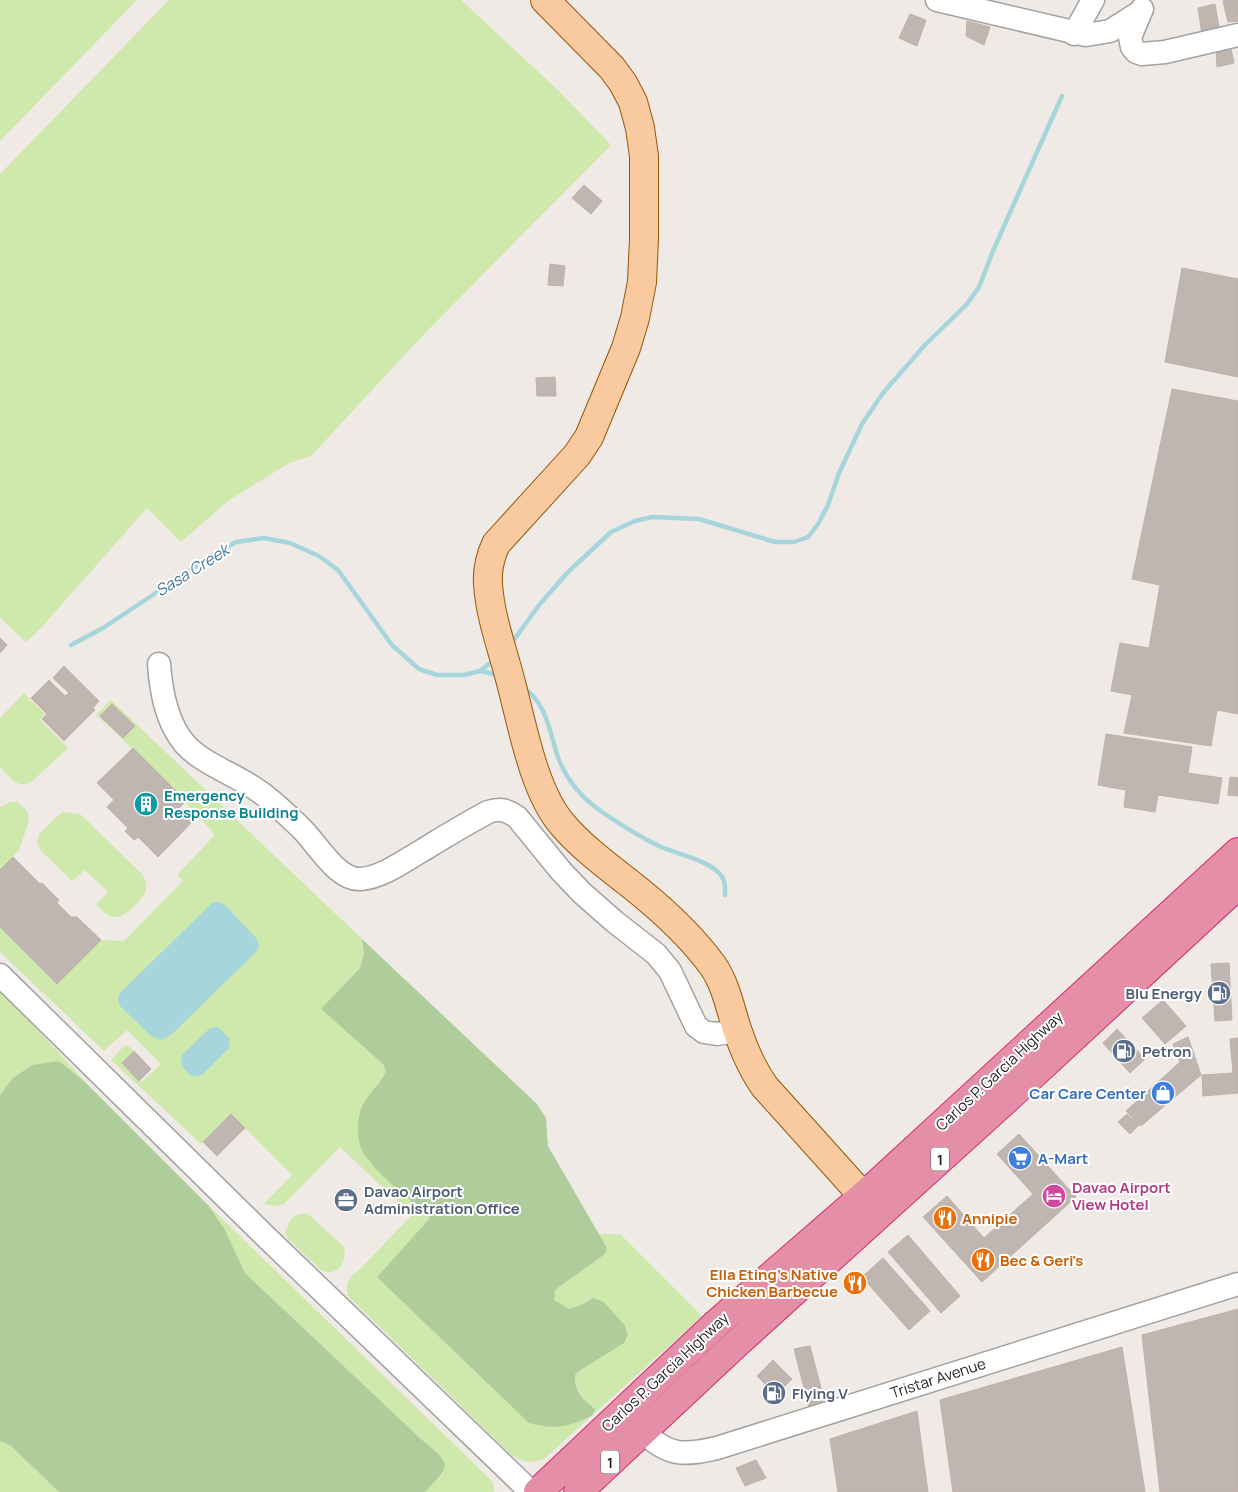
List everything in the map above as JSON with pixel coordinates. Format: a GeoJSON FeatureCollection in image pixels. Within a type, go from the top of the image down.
{"type":"FeatureCollection","features":[{"type":"Feature","properties":{"kind":"highway","name":"Carlos P. Garcia Highway"},"geometry":{"type":"LineString","coordinates":[[578,1492],[736,1344],[1238,852]]}},
{"type":"Feature","properties":{"kind":"highway","name":"Carlos P. Garcia Highway"},"geometry":{"type":"LineString","coordinates":[[538,1492],[716,1323],[863,1196],[945,1138],[1238,885]]}},
{"type":"Feature","properties":{"kind":"highway"},"geometry":{"type":"LineString","coordinates":[[716,1323],[736,1344]]}},
{"type":"Feature","properties":{"kind":"main road"},"geometry":{"type":"LineString","coordinates":[[545,0],[612,68],[634,102],[644,156],[642,282],[635,318],[626,348],[589,437],[577,455],[496,544],[488,568],[488,584],[497,630],[532,761],[544,796],[561,823],[598,858],[668,916],[693,942],[714,968],[725,990],[737,1031],[754,1071],[765,1086],[863,1196]]}},
{"type":"Feature","properties":{"kind":"street"},"geometry":{"type":"LineString","coordinates":[[937,0],[1074,34],[1086,35],[1110,31],[1143,6]]}},
{"type":"Feature","properties":{"kind":"street"},"geometry":{"type":"LineString","coordinates":[[1074,34],[1093,0]]}},
{"type":"Feature","properties":{"kind":"street"},"geometry":{"type":"LineString","coordinates":[[1143,6],[1130,37],[1130,43],[1136,52],[1142,54],[1166,52],[1238,35]]}},
{"type":"Feature","properties":{"kind":"street"},"geometry":{"type":"LineString","coordinates":[[159,664],[165,706],[184,742],[202,758],[260,792],[302,829],[339,872],[349,878],[361,879],[376,876],[395,867],[488,812],[498,809],[508,811],[517,817],[561,871],[582,893],[656,954],[670,971],[696,1026],[704,1032],[717,1034],[737,1031]]}},
{"type":"Feature","properties":{"kind":"street"},"geometry":{"type":"LineString","coordinates":[[0,975],[263,1234],[531,1492]]}},
{"type":"Feature","properties":{"kind":"street","name":"Tristar Avenue"},"geometry":{"type":"LineString","coordinates":[[642,1432],[661,1447],[684,1454],[717,1448],[1238,1284]]}},
{"type":"Feature","properties":{"kind":"green space"},"geometry":{"type":"Polygon","coordinates":[[[0,0],[137,0],[0,141],[0,0]]]}},
{"type":"Feature","properties":{"kind":"green space"},"geometry":{"type":"Polygon","coordinates":[[[169,0],[461,0],[559,91],[611,145],[424,334],[311,456],[289,463],[228,501],[181,542],[147,508],[40,629],[26,642],[0,618],[0,174],[169,0]]]}},
{"type":"Feature","properties":{"kind":"green space"},"geometry":{"type":"Polygon","coordinates":[[[24,693],[45,714],[40,720],[68,748],[30,783],[20,784],[13,781],[0,767],[0,718],[24,693]]]}},
{"type":"Feature","properties":{"kind":"green space"},"geometry":{"type":"Polygon","coordinates":[[[111,700],[362,939],[364,954],[360,968],[322,1009],[383,1064],[386,1071],[383,1079],[377,1084],[377,1169],[430,1218],[377,1277],[595,1409],[580,1395],[575,1375],[582,1369],[593,1298],[569,1309],[553,1300],[555,1290],[605,1254],[607,1248],[599,1234],[620,1234],[702,1316],[544,1459],[525,1461],[509,1453],[348,1296],[347,1285],[352,1275],[412,1215],[340,1147],[284,1204],[274,1206],[264,1204],[292,1175],[231,1114],[201,1144],[111,1060],[127,1045],[134,1051],[122,1063],[142,1082],[161,1064],[127,1030],[104,1051],[0,952],[0,927],[57,984],[101,940],[124,941],[183,881],[177,875],[215,835],[187,803],[96,715],[111,700]]]}},
{"type":"Feature","properties":{"kind":"green space"},"geometry":{"type":"Polygon","coordinates":[[[10,802],[18,802],[28,812],[29,821],[19,850],[0,870],[0,807],[10,802]]]}},
{"type":"Feature","properties":{"kind":"green space"},"geometry":{"type":"Polygon","coordinates":[[[62,812],[80,814],[143,875],[146,882],[145,893],[134,907],[124,914],[115,917],[109,916],[96,904],[108,892],[85,870],[72,881],[40,850],[37,842],[39,834],[62,812]]]}},
{"type":"Feature","properties":{"kind":"green space"},"geometry":{"type":"Polygon","coordinates":[[[362,939],[537,1104],[546,1118],[548,1146],[607,1248],[605,1254],[555,1290],[554,1300],[569,1309],[593,1298],[604,1302],[625,1326],[628,1335],[624,1343],[575,1375],[576,1386],[580,1395],[595,1409],[593,1415],[569,1425],[555,1427],[529,1423],[377,1277],[430,1218],[379,1172],[364,1154],[360,1145],[358,1123],[360,1113],[365,1101],[386,1071],[383,1064],[321,1009],[360,968],[364,954],[362,939]]]}},
{"type":"Feature","properties":{"kind":"green space"},"geometry":{"type":"Polygon","coordinates":[[[0,988],[84,1081],[59,1061],[12,1079],[0,1095],[0,988]]]}},
{"type":"Feature","properties":{"kind":"green space"},"geometry":{"type":"Polygon","coordinates":[[[59,1061],[84,1081],[208,1205],[224,1228],[245,1273],[443,1459],[444,1469],[425,1492],[59,1492],[11,1446],[0,1441],[0,1095],[12,1079],[32,1065],[59,1061]]]}},
{"type":"Feature","properties":{"kind":"green space"},"geometry":{"type":"Polygon","coordinates":[[[208,1205],[493,1482],[494,1492],[425,1492],[443,1473],[444,1458],[421,1439],[245,1273],[224,1228],[208,1205]]]}},
{"type":"Feature","properties":{"kind":"green space"},"geometry":{"type":"Polygon","coordinates":[[[307,1213],[344,1247],[344,1258],[340,1267],[336,1270],[326,1272],[321,1270],[287,1238],[285,1232],[293,1218],[307,1213]]]}},
{"type":"Feature","properties":{"kind":"green space"},"geometry":{"type":"Polygon","coordinates":[[[0,1441],[11,1446],[59,1492],[0,1492],[0,1441]]]}},
{"type":"Feature","properties":{"kind":"water"},"geometry":{"type":"Polygon","coordinates":[[[219,902],[225,905],[256,938],[259,945],[257,951],[171,1035],[161,1040],[151,1036],[120,1006],[119,994],[212,903],[219,902]]]}},
{"type":"Feature","properties":{"kind":"water"},"geometry":{"type":"Polygon","coordinates":[[[219,1028],[230,1039],[229,1048],[203,1074],[191,1076],[182,1064],[182,1055],[209,1029],[219,1028]]]}},
{"type":"Feature","properties":{"kind":"building"},"geometry":{"type":"Polygon","coordinates":[[[1238,0],[1238,21],[1228,22],[1223,1],[1238,0]]]}},
{"type":"Feature","properties":{"kind":"building"},"geometry":{"type":"Polygon","coordinates":[[[1215,4],[1220,33],[1202,35],[1198,8],[1215,4]]]}},
{"type":"Feature","properties":{"kind":"building"},"geometry":{"type":"Polygon","coordinates":[[[910,14],[926,20],[917,46],[899,38],[910,14]]]}},
{"type":"Feature","properties":{"kind":"building"},"geometry":{"type":"Polygon","coordinates":[[[967,21],[990,27],[984,45],[966,36],[967,21]]]}},
{"type":"Feature","properties":{"kind":"building"},"geometry":{"type":"Polygon","coordinates":[[[1230,45],[1234,63],[1217,67],[1216,49],[1230,45]]]}},
{"type":"Feature","properties":{"kind":"building"},"geometry":{"type":"Polygon","coordinates":[[[584,185],[602,201],[591,214],[572,198],[584,185]]]}},
{"type":"Feature","properties":{"kind":"building"},"geometry":{"type":"Polygon","coordinates":[[[550,264],[565,266],[563,286],[548,285],[550,264]]]}},
{"type":"Feature","properties":{"kind":"building"},"geometry":{"type":"Polygon","coordinates":[[[1182,268],[1238,279],[1238,377],[1165,362],[1182,268]]]}},
{"type":"Feature","properties":{"kind":"building"},"geometry":{"type":"Polygon","coordinates":[[[555,377],[556,396],[537,396],[536,378],[555,377]]]}},
{"type":"Feature","properties":{"kind":"building"},"geometry":{"type":"Polygon","coordinates":[[[1172,389],[1238,401],[1238,714],[1217,710],[1211,746],[1124,733],[1132,695],[1111,691],[1120,643],[1149,648],[1160,585],[1132,579],[1172,389]]]}},
{"type":"Feature","properties":{"kind":"building"},"geometry":{"type":"Polygon","coordinates":[[[0,638],[7,645],[0,653],[0,638]]]}},
{"type":"Feature","properties":{"kind":"building"},"geometry":{"type":"Polygon","coordinates":[[[64,666],[99,701],[93,708],[95,710],[64,741],[42,719],[47,714],[31,698],[49,680],[65,696],[69,693],[53,678],[64,666]]]}},
{"type":"Feature","properties":{"kind":"building"},"geometry":{"type":"Polygon","coordinates":[[[112,704],[135,726],[123,738],[100,716],[112,704]]]}},
{"type":"Feature","properties":{"kind":"building"},"geometry":{"type":"Polygon","coordinates":[[[1106,734],[1192,747],[1188,773],[1222,778],[1218,804],[1158,795],[1155,812],[1124,807],[1126,790],[1098,785],[1106,734]]]}},
{"type":"Feature","properties":{"kind":"building","name":"Emergency Response Building"},"geometry":{"type":"Polygon","coordinates":[[[133,748],[186,801],[179,808],[193,821],[158,857],[138,837],[134,840],[125,831],[128,828],[107,807],[114,800],[97,783],[133,748]]]}},
{"type":"Feature","properties":{"kind":"building"},"geometry":{"type":"Polygon","coordinates":[[[1230,777],[1238,778],[1238,796],[1228,795],[1230,777]]]}},
{"type":"Feature","properties":{"kind":"building"},"geometry":{"type":"Polygon","coordinates":[[[13,857],[59,900],[57,903],[71,917],[77,917],[101,940],[57,984],[0,927],[0,870],[13,857]]]}},
{"type":"Feature","properties":{"kind":"building"},"geometry":{"type":"Polygon","coordinates":[[[1229,963],[1232,1020],[1215,1021],[1211,964],[1229,963]]]}},
{"type":"Feature","properties":{"kind":"building"},"geometry":{"type":"Polygon","coordinates":[[[1163,1000],[1186,1026],[1165,1044],[1142,1018],[1163,1000]]]}},
{"type":"Feature","properties":{"kind":"building","name":"Petron"},"geometry":{"type":"Polygon","coordinates":[[[1117,1029],[1145,1059],[1130,1073],[1103,1043],[1117,1029]]]}},
{"type":"Feature","properties":{"kind":"building","name":"Car Care Center"},"geometry":{"type":"Polygon","coordinates":[[[1188,1037],[1201,1075],[1141,1126],[1126,1111],[1180,1062],[1173,1044],[1188,1037]]]}},
{"type":"Feature","properties":{"kind":"building"},"geometry":{"type":"Polygon","coordinates":[[[1238,1038],[1238,1093],[1203,1096],[1202,1075],[1233,1073],[1230,1039],[1238,1038]]]}},
{"type":"Feature","properties":{"kind":"building"},"geometry":{"type":"Polygon","coordinates":[[[134,1051],[151,1069],[139,1081],[122,1063],[134,1051]]]}},
{"type":"Feature","properties":{"kind":"building"},"geometry":{"type":"Polygon","coordinates":[[[231,1114],[245,1128],[217,1156],[203,1142],[231,1114]]]}},
{"type":"Feature","properties":{"kind":"building"},"geometry":{"type":"Polygon","coordinates":[[[1127,1114],[1139,1125],[1130,1134],[1118,1122],[1127,1114]]]}},
{"type":"Feature","properties":{"kind":"building"},"geometry":{"type":"Polygon","coordinates":[[[1019,1134],[1076,1197],[982,1282],[923,1217],[947,1196],[984,1238],[1033,1194],[997,1154],[1019,1134]]]}},
{"type":"Feature","properties":{"kind":"building"},"geometry":{"type":"Polygon","coordinates":[[[908,1235],[960,1296],[941,1313],[888,1252],[908,1235]]]}},
{"type":"Feature","properties":{"kind":"building"},"geometry":{"type":"Polygon","coordinates":[[[883,1258],[930,1311],[909,1330],[862,1277],[883,1258]]]}},
{"type":"Feature","properties":{"kind":"building"},"geometry":{"type":"Polygon","coordinates":[[[1238,1309],[1238,1492],[1160,1492],[1142,1335],[1238,1309]]]}},
{"type":"Feature","properties":{"kind":"building"},"geometry":{"type":"Polygon","coordinates":[[[810,1346],[825,1403],[809,1407],[794,1349],[810,1346]]]}},
{"type":"Feature","properties":{"kind":"building"},"geometry":{"type":"Polygon","coordinates":[[[1122,1347],[1145,1492],[953,1492],[940,1400],[1122,1347]]]}},
{"type":"Feature","properties":{"kind":"building"},"geometry":{"type":"Polygon","coordinates":[[[773,1360],[792,1379],[776,1395],[757,1376],[773,1360]]]}},
{"type":"Feature","properties":{"kind":"building"},"geometry":{"type":"Polygon","coordinates":[[[917,1411],[928,1492],[838,1492],[830,1439],[917,1411]]]}},
{"type":"Feature","properties":{"kind":"building"},"geometry":{"type":"Polygon","coordinates":[[[756,1460],[766,1478],[745,1486],[736,1468],[756,1460]]]}},
{"type":"Feature","properties":{"kind":"waterway"},"geometry":{"type":"LineString","coordinates":[[510,645],[540,604],[568,572],[611,532],[635,521],[652,517],[699,519],[775,542],[794,542],[808,537],[818,524],[828,505],[839,473],[862,424],[883,393],[924,346],[967,304],[979,287],[993,251],[1062,96]]}},
{"type":"Feature","properties":{"kind":"waterway","name":"Sasa Creek"},"geometry":{"type":"LineString","coordinates":[[71,645],[103,628],[213,555],[236,542],[264,538],[290,543],[319,556],[338,570],[392,645],[419,669],[437,675],[464,675],[480,671],[495,659]]}},
{"type":"Feature","properties":{"kind":"waterway"},"geometry":{"type":"LineString","coordinates":[[480,671],[498,675]]}},
{"type":"Feature","properties":{"kind":"waterway"},"geometry":{"type":"LineString","coordinates":[[523,687],[532,694],[543,711],[559,760],[582,796],[602,812],[647,840],[703,862],[717,871],[723,879],[725,895]]}},
{"type":"Feature","properties":{"kind":"place","name":"Emergency Response Building"},"geometry":{"type":"Point","coordinates":[146,804]}},
{"type":"Feature","properties":{"kind":"place","name":"Blu Energy"},"geometry":{"type":"Point","coordinates":[1219,993]}},
{"type":"Feature","properties":{"kind":"place","name":"Petron"},"geometry":{"type":"Point","coordinates":[1124,1051]}},
{"type":"Feature","properties":{"kind":"place","name":"Car Care Center"},"geometry":{"type":"Point","coordinates":[1163,1093]}},
{"type":"Feature","properties":{"kind":"place","name":"A-Mart"},"geometry":{"type":"Point","coordinates":[1020,1158]}},
{"type":"Feature","properties":{"kind":"place","name":"Davao Airport View Hotel"},"geometry":{"type":"Point","coordinates":[1054,1196]}},
{"type":"Feature","properties":{"kind":"place","name":"Davao Airport Administration Office"},"geometry":{"type":"Point","coordinates":[346,1200]}},
{"type":"Feature","properties":{"kind":"place","name":"Annipie"},"geometry":{"type":"Point","coordinates":[945,1218]}},
{"type":"Feature","properties":{"kind":"place","name":"Bec & Geri's"},"geometry":{"type":"Point","coordinates":[983,1260]}},
{"type":"Feature","properties":{"kind":"place","name":"Ella Eting's Native Chicken Barbecue"},"geometry":{"type":"Point","coordinates":[855,1283]}},
{"type":"Feature","properties":{"kind":"place","name":"Flying V"},"geometry":{"type":"Point","coordinates":[774,1393]}}]}
